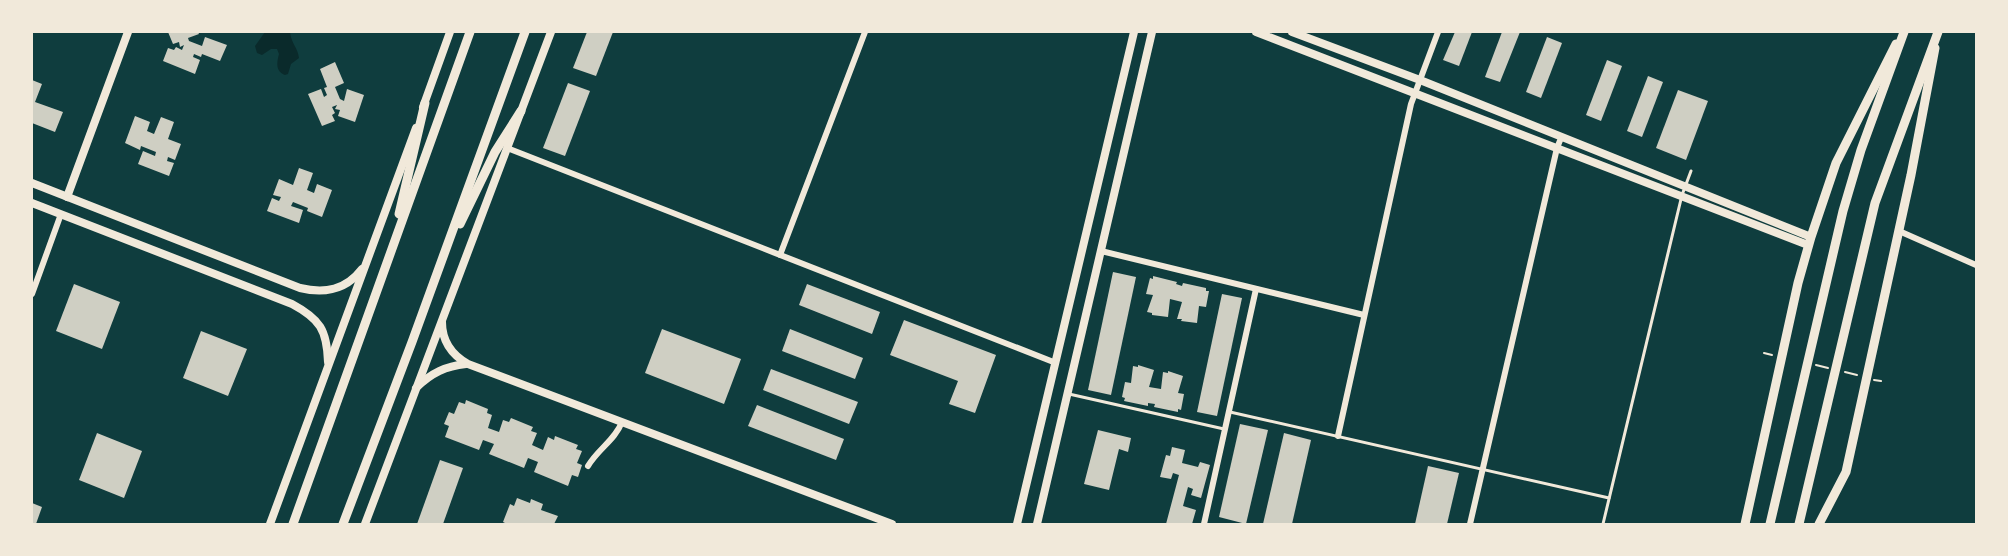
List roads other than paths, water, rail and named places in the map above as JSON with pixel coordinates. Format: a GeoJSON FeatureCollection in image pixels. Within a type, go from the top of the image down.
{"type":"FeatureCollection","features":[{"type":"Feature","properties":{"kind":"main road"},"geometry":{"type":"LineString","coordinates":[[270,525],[450,32]]}},
{"type":"Feature","properties":{"kind":"main road"},"geometry":{"type":"LineString","coordinates":[[293,525],[470,32]]}},
{"type":"Feature","properties":{"kind":"main road"},"geometry":{"type":"LineString","coordinates":[[343,525],[525,32]]}},
{"type":"Feature","properties":{"kind":"main road"},"geometry":{"type":"LineString","coordinates":[[365,525],[551,32]]}},
{"type":"Feature","properties":{"kind":"main road"},"geometry":{"type":"LineString","coordinates":[[1017,525],[1134,32]]}},
{"type":"Feature","properties":{"kind":"main road"},"geometry":{"type":"LineString","coordinates":[[1037,525],[1154,32]]}},
{"type":"Feature","properties":{"kind":"main road"},"geometry":{"type":"LineString","coordinates":[[1745,525],[1765,426],[1810,241],[1836,163],[1904,32]]}},
{"type":"Feature","properties":{"kind":"main road"},"geometry":{"type":"LineString","coordinates":[[1770,525],[1843,211],[1861,150],[1904,32]]}},
{"type":"Feature","properties":{"kind":"main road"},"geometry":{"type":"LineString","coordinates":[[1819,525],[1846,472],[1899,231],[1939,32]]}},
{"type":"Feature","properties":{"kind":"main road"},"geometry":{"type":"LineString","coordinates":[[1799,525],[1875,203],[1939,32]]}},
{"type":"Feature","properties":{"kind":"main road"},"geometry":{"type":"LineString","coordinates":[[390,255],[425,103]]}},
{"type":"Feature","properties":{"kind":"main road"},"geometry":{"type":"LineString","coordinates":[[437,272],[495,152],[521,111]]}},
{"type":"Feature","properties":{"kind":"main road"},"geometry":{"type":"LineString","coordinates":[[32,183],[289,284],[315,292],[339,288],[355,278],[368,261]]}},
{"type":"Feature","properties":{"kind":"main road"},"geometry":{"type":"LineString","coordinates":[[32,203],[292,304],[317,321],[323,331],[328,344],[329,368]]}},
{"type":"Feature","properties":{"kind":"main road"},"geometry":{"type":"LineString","coordinates":[[137,243],[143,243],[149,237],[148,232],[142,226]]}},
{"type":"Feature","properties":{"kind":"street"},"geometry":{"type":"LineString","coordinates":[[67,197],[128,32]]}},
{"type":"Feature","properties":{"kind":"street"},"geometry":{"type":"LineString","coordinates":[[780,255],[865,32]]}},
{"type":"Feature","properties":{"kind":"street"},"geometry":{"type":"LineString","coordinates":[[1256,32],[1557,148],[1810,241]]}},
{"type":"Feature","properties":{"kind":"street"},"geometry":{"type":"LineString","coordinates":[[1292,32],[1420,80],[1684,186],[1810,241]]}},
{"type":"Feature","properties":{"kind":"street"},"geometry":{"type":"LineString","coordinates":[[1338,436],[1408,115],[1438,32]]}},
{"type":"Feature","properties":{"kind":"street"},"geometry":{"type":"LineString","coordinates":[[1470,525],[1561,138]]}},
{"type":"Feature","properties":{"kind":"street"},"geometry":{"type":"LineString","coordinates":[[507,148],[1056,363]]}},
{"type":"Feature","properties":{"kind":"street"},"geometry":{"type":"LineString","coordinates":[[32,294],[61,214]]}},
{"type":"Feature","properties":{"kind":"street"},"geometry":{"type":"LineString","coordinates":[[1899,231],[1977,265]]}},
{"type":"Feature","properties":{"kind":"street"},"geometry":{"type":"LineString","coordinates":[[1101,251],[1364,315]]}},
{"type":"Feature","properties":{"kind":"street"},"geometry":{"type":"LineString","coordinates":[[1204,525],[1256,289]]}},
{"type":"Feature","properties":{"kind":"street"},"geometry":{"type":"LineString","coordinates":[[442,320],[444,340],[457,358],[468,364],[892,525]]}},
{"type":"Feature","properties":{"kind":"street"},"geometry":{"type":"LineString","coordinates":[[416,388],[426,378],[442,369],[468,364]]}},
{"type":"Feature","properties":{"kind":"street"},"geometry":{"type":"LineString","coordinates":[[588,466],[596,452],[618,433],[622,422]]}},
{"type":"Feature","properties":{"kind":"lane"},"geometry":{"type":"LineString","coordinates":[[1603,525],[1684,186],[1691,171]]}},
{"type":"Feature","properties":{"kind":"lane"},"geometry":{"type":"LineString","coordinates":[[1068,394],[1226,430]]}},
{"type":"Feature","properties":{"kind":"lane"},"geometry":{"type":"LineString","coordinates":[[1230,412],[1609,498]]}},
{"type":"Feature","properties":{"kind":"water"},"geometry":{"type":"Polygon","coordinates":[[[265,32],[290,32],[299,58],[291,64],[288,74],[285,75],[278,69],[277,49],[271,49],[262,55],[257,53],[255,46],[265,32]]]}}]}
